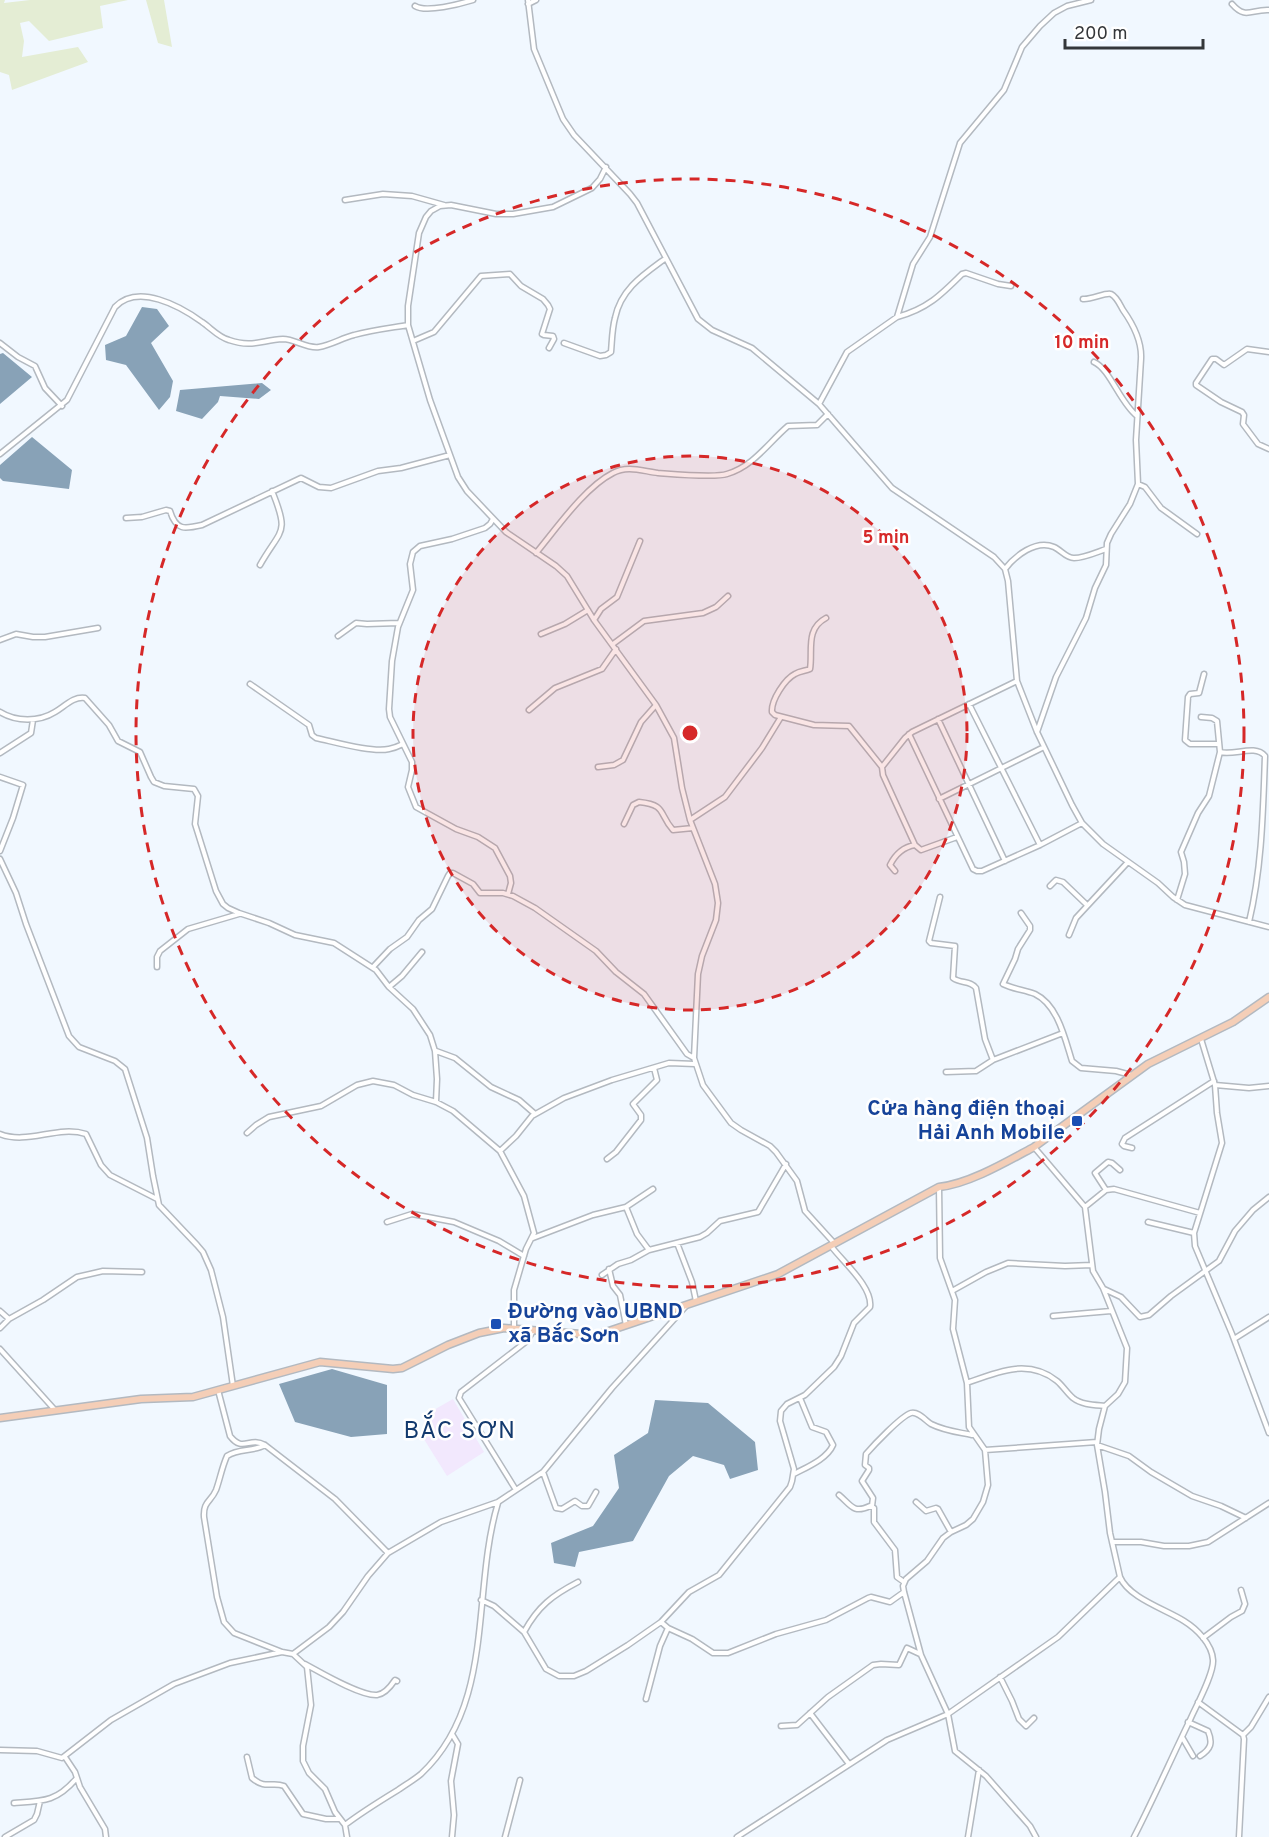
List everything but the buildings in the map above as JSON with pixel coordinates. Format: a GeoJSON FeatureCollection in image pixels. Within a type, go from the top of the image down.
{"type":"FeatureCollection","features":[{"type":"Feature","properties":{"kind":"street"},"geometry":{"type":"LineString","coordinates":[[415,6],[422,9],[450,7],[473,0]]}},
{"type":"Feature","properties":{"kind":"street"},"geometry":{"type":"LineString","coordinates":[[536,0],[528,2],[531,41],[567,126],[637,203],[698,319],[712,330],[752,348],[819,404],[892,488],[994,557],[1005,568],[1017,681],[1037,732],[1082,823],[1103,844],[1158,883],[1177,900],[1193,908],[1269,927]]}},
{"type":"Feature","properties":{"kind":"street"},"geometry":{"type":"LineString","coordinates":[[897,317],[913,264],[930,237],[960,143],[1001,94],[1018,53],[1040,26],[1061,8],[1091,0]]}},
{"type":"Feature","properties":{"kind":"street"},"geometry":{"type":"LineString","coordinates":[[1232,4],[1238,11],[1245,14],[1269,10]]}},
{"type":"Feature","properties":{"kind":"street"},"geometry":{"type":"LineString","coordinates":[[345,200],[383,194],[412,196],[445,205],[496,214],[513,214],[553,207],[592,188],[606,167]]}},
{"type":"Feature","properties":{"kind":"street"},"geometry":{"type":"LineString","coordinates":[[445,205],[431,211],[422,224],[408,306],[408,325],[430,400],[450,455],[462,484],[493,519],[512,537],[567,576],[594,620],[656,705],[674,738],[690,820],[715,884],[718,903],[716,920],[698,974],[695,1061],[703,1085],[726,1117],[741,1130],[773,1149],[786,1164],[797,1181],[805,1211],[860,1279],[871,1304],[855,1323],[834,1367],[805,1395],[783,1407],[780,1416],[794,1474],[790,1487],[719,1575],[689,1592],[661,1622],[586,1671],[566,1677],[546,1669],[524,1632],[494,1606],[482,1600]]}},
{"type":"Feature","properties":{"kind":"street"},"geometry":{"type":"LineString","coordinates":[[564,343],[600,356],[611,352],[615,315],[627,290],[638,278],[666,258]]}},
{"type":"Feature","properties":{"kind":"street"},"geometry":{"type":"LineString","coordinates":[[819,404],[847,352],[897,317],[914,312],[935,300],[962,274],[966,273],[1011,286]]}},
{"type":"Feature","properties":{"kind":"street"},"geometry":{"type":"LineString","coordinates":[[413,341],[434,332],[481,276],[510,274],[521,286],[548,305],[550,309],[542,334],[553,336],[554,339],[549,348]]}},
{"type":"Feature","properties":{"kind":"street"},"geometry":{"type":"LineString","coordinates":[[1037,732],[1056,677],[1086,618],[1095,588],[1106,565],[1106,549],[1113,529],[1130,504],[1138,484],[1138,416],[1142,353],[1131,319],[1111,294],[1083,299]]}},
{"type":"Feature","properties":{"kind":"street"},"geometry":{"type":"LineString","coordinates":[[0,454],[62,405],[72,393],[115,307],[127,298],[147,297],[172,304],[203,322],[221,337],[248,344],[285,339],[320,347],[356,334],[408,325]]}},
{"type":"Feature","properties":{"kind":"street"},"geometry":{"type":"LineString","coordinates":[[0,342],[18,357],[35,366],[45,388],[62,405]]}},
{"type":"Feature","properties":{"kind":"street"},"geometry":{"type":"LineString","coordinates":[[1269,352],[1247,349],[1224,365],[1212,359],[1196,386],[1242,412],[1246,428],[1258,444],[1269,449]]}},
{"type":"Feature","properties":{"kind":"street"},"geometry":{"type":"LineString","coordinates":[[1094,362],[1103,369],[1129,410],[1138,416]]}},
{"type":"Feature","properties":{"kind":"street"},"geometry":{"type":"LineString","coordinates":[[536,553],[585,495],[613,472],[631,469],[658,473],[717,476],[729,474],[753,460],[788,426],[817,425],[828,414]]}},
{"type":"Feature","properties":{"kind":"street"},"geometry":{"type":"LineString","coordinates":[[126,518],[142,517],[166,510],[170,511],[173,520],[185,529],[202,525],[301,478],[319,488],[331,488],[378,471],[401,468],[450,455]]}},
{"type":"Feature","properties":{"kind":"street"},"geometry":{"type":"LineString","coordinates":[[1138,484],[1145,487],[1161,508],[1197,534]]}},
{"type":"Feature","properties":{"kind":"street"},"geometry":{"type":"LineString","coordinates":[[260,565],[276,542],[283,521],[272,491]]}},
{"type":"Feature","properties":{"kind":"street"},"geometry":{"type":"LineString","coordinates":[[493,519],[485,528],[420,546],[413,552],[410,564],[413,590],[399,623],[392,661],[389,709],[390,717],[413,765],[408,787],[416,807],[456,829],[478,837],[495,848],[510,876],[511,884],[508,894]]}},
{"type":"Feature","properties":{"kind":"street"},"geometry":{"type":"LineString","coordinates":[[594,620],[601,609],[617,597],[640,541]]}},
{"type":"Feature","properties":{"kind":"street"},"geometry":{"type":"LineString","coordinates":[[1005,568],[1020,554],[1044,545],[1054,547],[1072,558],[1106,549]]}},
{"type":"Feature","properties":{"kind":"street"},"geometry":{"type":"LineString","coordinates":[[613,644],[644,621],[703,614],[729,596]]}},
{"type":"Feature","properties":{"kind":"street"},"geometry":{"type":"LineString","coordinates":[[541,634],[565,624],[588,610]]}},
{"type":"Feature","properties":{"kind":"street"},"geometry":{"type":"LineString","coordinates":[[826,618],[815,627],[810,646],[810,669],[791,676],[772,705],[772,712],[781,717],[814,725],[849,726],[882,767],[883,775],[915,845],[921,850],[957,837]]}},
{"type":"Feature","properties":{"kind":"street"},"geometry":{"type":"LineString","coordinates":[[338,636],[356,623],[399,623]]}},
{"type":"Feature","properties":{"kind":"street"},"geometry":{"type":"LineString","coordinates":[[0,640],[16,634],[33,638],[98,628]]}},
{"type":"Feature","properties":{"kind":"street"},"geometry":{"type":"LineString","coordinates":[[529,710],[555,688],[602,669],[616,650]]}},
{"type":"Feature","properties":{"kind":"street"},"geometry":{"type":"LineString","coordinates":[[1204,674],[1199,693],[1190,694],[1188,697],[1185,740],[1194,744],[1219,744]]}},
{"type":"Feature","properties":{"kind":"street"},"geometry":{"type":"LineString","coordinates":[[882,767],[909,734],[1017,681]]}},
{"type":"Feature","properties":{"kind":"street"},"geometry":{"type":"LineString","coordinates":[[250,684],[309,725],[312,735],[316,738],[381,750],[392,749],[403,744]]}},
{"type":"Feature","properties":{"kind":"street"},"geometry":{"type":"LineString","coordinates":[[0,712],[8,716],[33,720],[53,713],[76,698],[85,698],[109,725],[118,741],[140,752],[154,782],[164,786],[194,789],[198,796],[195,825],[216,891],[223,904],[295,935],[329,941],[373,967],[389,987],[416,1013],[430,1035],[435,1051],[437,1079],[435,1102]]}},
{"type":"Feature","properties":{"kind":"street"},"geometry":{"type":"LineString","coordinates":[[969,704],[1040,845]]}},
{"type":"Feature","properties":{"kind":"street"},"geometry":{"type":"LineString","coordinates":[[598,767],[614,765],[623,760],[641,722],[656,705]]}},
{"type":"Feature","properties":{"kind":"street"},"geometry":{"type":"LineString","coordinates":[[690,820],[725,797],[762,748],[781,717]]}},
{"type":"Feature","properties":{"kind":"street"},"geometry":{"type":"LineString","coordinates":[[1177,900],[1185,874],[1181,852],[1198,813],[1207,799],[1220,752],[1217,721],[1212,717],[1201,717]]}},
{"type":"Feature","properties":{"kind":"street"},"geometry":{"type":"LineString","coordinates":[[938,719],[1005,861]]}},
{"type":"Feature","properties":{"kind":"street"},"geometry":{"type":"LineString","coordinates":[[0,753],[31,733],[33,720]]}},
{"type":"Feature","properties":{"kind":"street"},"geometry":{"type":"LineString","coordinates":[[909,734],[957,837],[976,871],[982,871],[1005,861],[1082,823]]}},
{"type":"Feature","properties":{"kind":"street"},"geometry":{"type":"LineString","coordinates":[[939,799],[1044,747]]}},
{"type":"Feature","properties":{"kind":"street"},"geometry":{"type":"LineString","coordinates":[[1220,752],[1229,754],[1256,750],[1265,756],[1257,878],[1249,922]]}},
{"type":"Feature","properties":{"kind":"street"},"geometry":{"type":"LineString","coordinates":[[0,777],[23,785],[0,851]]}},
{"type":"Feature","properties":{"kind":"street"},"geometry":{"type":"LineString","coordinates":[[624,824],[633,805],[639,801],[654,804],[659,808],[673,830],[693,828]]}},
{"type":"Feature","properties":{"kind":"street"},"geometry":{"type":"LineString","coordinates":[[895,872],[890,865],[894,857],[905,848],[915,845]]}},
{"type":"Feature","properties":{"kind":"street"},"geometry":{"type":"LineString","coordinates":[[0,859],[16,893],[69,1036],[79,1047],[115,1061],[125,1069],[147,1138],[157,1199],[163,1210],[197,1245],[207,1261],[221,1307],[233,1386]]}},
{"type":"Feature","properties":{"kind":"street"},"geometry":{"type":"LineString","coordinates":[[1069,935],[1076,918],[1128,862]]}},
{"type":"Feature","properties":{"kind":"street"},"geometry":{"type":"LineString","coordinates":[[373,967],[390,949],[407,937],[419,920],[432,909],[450,873],[473,884],[480,893],[508,894],[536,908],[596,951],[616,972],[644,994],[687,1054],[695,1061]]}},
{"type":"Feature","properties":{"kind":"street"},"geometry":{"type":"LineString","coordinates":[[1050,886],[1056,880],[1063,882],[1088,905]]}},
{"type":"Feature","properties":{"kind":"street"},"geometry":{"type":"LineString","coordinates":[[940,897],[929,941],[931,944],[955,946],[953,978],[972,983],[976,988],[985,1039],[993,1060]]}},
{"type":"Feature","properties":{"kind":"street"},"geometry":{"type":"LineString","coordinates":[[157,967],[157,957],[160,951],[188,929],[240,913]]}},
{"type":"Feature","properties":{"kind":"street"},"geometry":{"type":"LineString","coordinates":[[1021,913],[1030,930],[1018,949],[1003,984],[1044,1000],[1052,1009],[1076,1066],[1131,1075]]}},
{"type":"Feature","properties":{"kind":"street"},"geometry":{"type":"LineString","coordinates":[[389,987],[402,976],[422,952]]}},
{"type":"Feature","properties":{"kind":"street"},"geometry":{"type":"LineString","coordinates":[[0,1418],[141,1399],[193,1397],[320,1362],[402,1368],[478,1333],[514,1328],[594,1335],[688,1305],[778,1274],[939,1187],[954,1186],[1034,1147],[1155,1059],[1233,1022],[1269,997]]}},
{"type":"Feature","properties":{"kind":"street"},"geometry":{"type":"LineString","coordinates":[[946,1072],[976,1071],[993,1060],[1063,1033]]}},
{"type":"Feature","properties":{"kind":"street"},"geometry":{"type":"LineString","coordinates":[[1201,1038],[1214,1083],[1222,1143],[1194,1233],[1195,1246],[1234,1339],[1269,1433]]}},
{"type":"Feature","properties":{"kind":"street"},"geometry":{"type":"LineString","coordinates":[[435,1051],[455,1058],[491,1087],[519,1100],[535,1114]]}},
{"type":"Feature","properties":{"kind":"street"},"geometry":{"type":"LineString","coordinates":[[500,1151],[535,1114],[574,1094],[612,1080],[676,1062],[695,1061]]}},
{"type":"Feature","properties":{"kind":"street"},"geometry":{"type":"LineString","coordinates":[[607,1159],[616,1152],[641,1120],[641,1115],[633,1104],[657,1080],[654,1068]]}},
{"type":"Feature","properties":{"kind":"street"},"geometry":{"type":"LineString","coordinates":[[247,1133],[269,1117],[321,1106],[364,1082],[373,1081],[388,1083],[453,1111],[500,1151],[524,1196],[533,1229],[514,1290],[514,1328]]}},
{"type":"Feature","properties":{"kind":"street"},"geometry":{"type":"LineString","coordinates":[[1132,1148],[1122,1144],[1125,1138],[1214,1083],[1249,1088],[1269,1086]]}},
{"type":"Feature","properties":{"kind":"street"},"geometry":{"type":"LineString","coordinates":[[0,1134],[10,1138],[66,1130],[86,1134],[101,1165],[110,1175],[157,1199]]}},
{"type":"Feature","properties":{"kind":"street"},"geometry":{"type":"LineString","coordinates":[[1034,1147],[1085,1207],[1092,1265],[1127,1348],[1127,1368],[1122,1388],[1105,1406],[1097,1444],[1112,1542],[1120,1577],[1129,1588],[1184,1621],[1203,1638],[1212,1651],[1214,1660],[1213,1668],[1198,1702],[1134,1837]]}},
{"type":"Feature","properties":{"kind":"street"},"geometry":{"type":"LineString","coordinates":[[1106,1190],[1097,1178],[1096,1171],[1108,1162],[1120,1170]]}},
{"type":"Feature","properties":{"kind":"street"},"geometry":{"type":"LineString","coordinates":[[602,1275],[609,1269],[649,1250],[704,1236],[720,1221],[758,1212],[786,1164]]}},
{"type":"Feature","properties":{"kind":"street"},"geometry":{"type":"LineString","coordinates":[[939,1187],[939,1252],[956,1304],[954,1334],[967,1383],[969,1427],[985,1450],[988,1485],[984,1499],[970,1523],[943,1538],[927,1561],[904,1582],[904,1592],[921,1655],[948,1714],[955,1751],[979,1769],[1030,1826],[1036,1837]]}},
{"type":"Feature","properties":{"kind":"street"},"geometry":{"type":"LineString","coordinates":[[532,1238],[593,1215],[626,1207],[653,1189]]}},
{"type":"Feature","properties":{"kind":"street"},"geometry":{"type":"LineString","coordinates":[[1085,1207],[1106,1190],[1120,1190],[1200,1213]]}},
{"type":"Feature","properties":{"kind":"street"},"geometry":{"type":"LineString","coordinates":[[1103,1288],[1121,1297],[1137,1316],[1143,1318],[1149,1315],[1222,1257],[1235,1231],[1253,1210],[1269,1197]]}},
{"type":"Feature","properties":{"kind":"street"},"geometry":{"type":"LineString","coordinates":[[626,1207],[635,1231],[649,1250]]}},
{"type":"Feature","properties":{"kind":"street"},"geometry":{"type":"LineString","coordinates":[[387,1222],[404,1218],[409,1214],[453,1222],[499,1241],[524,1256]]}},
{"type":"Feature","properties":{"kind":"street"},"geometry":{"type":"LineString","coordinates":[[1148,1222],[1194,1233]]}},
{"type":"Feature","properties":{"kind":"street"},"geometry":{"type":"LineString","coordinates":[[677,1243],[692,1282],[696,1302]]}},
{"type":"Feature","properties":{"kind":"street"},"geometry":{"type":"LineString","coordinates":[[952,1291],[1008,1263],[1092,1265]]}},
{"type":"Feature","properties":{"kind":"street"},"geometry":{"type":"LineString","coordinates":[[609,1269],[613,1286],[620,1295],[626,1325]]}},
{"type":"Feature","properties":{"kind":"street"},"geometry":{"type":"LineString","coordinates":[[0,1328],[9,1319],[77,1277],[99,1272],[142,1272]]}},
{"type":"Feature","properties":{"kind":"street"},"geometry":{"type":"LineString","coordinates":[[293,1654],[329,1627],[388,1553],[441,1522],[498,1502],[543,1472],[612,1388],[688,1305]]}},
{"type":"Feature","properties":{"kind":"street"},"geometry":{"type":"LineString","coordinates":[[0,1311],[9,1319]]}},
{"type":"Feature","properties":{"kind":"street"},"geometry":{"type":"LineString","coordinates":[[1053,1316],[1111,1311]]}},
{"type":"Feature","properties":{"kind":"street"},"geometry":{"type":"LineString","coordinates":[[1234,1339],[1269,1317]]}},
{"type":"Feature","properties":{"kind":"street"},"geometry":{"type":"LineString","coordinates":[[516,1490],[459,1398],[461,1392],[527,1341],[533,1329]]}},
{"type":"Feature","properties":{"kind":"street"},"geometry":{"type":"LineString","coordinates":[[0,1349],[55,1410]]}},
{"type":"Feature","properties":{"kind":"street"},"geometry":{"type":"LineString","coordinates":[[967,1383],[1006,1369],[1028,1369],[1059,1382],[1079,1401],[1105,1406]]}},
{"type":"Feature","properties":{"kind":"street"},"geometry":{"type":"LineString","coordinates":[[218,1390],[232,1439],[240,1444],[254,1442],[265,1445],[335,1499],[388,1553]]}},
{"type":"Feature","properties":{"kind":"street"},"geometry":{"type":"LineString","coordinates":[[794,1474],[820,1460],[832,1448],[826,1432],[811,1425],[800,1398]]}},
{"type":"Feature","properties":{"kind":"street"},"geometry":{"type":"LineString","coordinates":[[904,1582],[897,1576],[895,1550],[874,1522],[873,1498],[862,1481],[868,1470],[865,1465],[866,1454],[910,1413],[916,1413],[930,1424],[945,1430],[973,1435]]}},
{"type":"Feature","properties":{"kind":"street"},"geometry":{"type":"LineString","coordinates":[[985,1450],[1097,1444],[1129,1456],[1192,1496],[1246,1518]]}},
{"type":"Feature","properties":{"kind":"street"},"geometry":{"type":"LineString","coordinates":[[265,1445],[260,1448],[234,1452],[227,1456],[215,1494],[203,1508],[217,1597],[224,1622],[234,1633],[282,1652],[293,1654],[304,1663],[359,1691],[377,1695],[387,1690],[395,1680],[397,1681]]}},
{"type":"Feature","properties":{"kind":"street"},"geometry":{"type":"LineString","coordinates":[[543,1472],[556,1508],[562,1509],[575,1501],[582,1506],[588,1506],[596,1492]]}},
{"type":"Feature","properties":{"kind":"street"},"geometry":{"type":"LineString","coordinates":[[839,1495],[856,1510],[872,1506]]}},
{"type":"Feature","properties":{"kind":"street"},"geometry":{"type":"LineString","coordinates":[[345,1825],[420,1775],[445,1746],[466,1705],[473,1677],[487,1552],[498,1502]]}},
{"type":"Feature","properties":{"kind":"street"},"geometry":{"type":"LineString","coordinates":[[916,1502],[926,1511],[938,1509],[951,1532]]}},
{"type":"Feature","properties":{"kind":"street"},"geometry":{"type":"LineString","coordinates":[[1112,1542],[1141,1542],[1164,1546],[1190,1546],[1208,1542],[1269,1503]]}},
{"type":"Feature","properties":{"kind":"street"},"geometry":{"type":"LineString","coordinates":[[736,1837],[886,1740],[948,1714],[1058,1636],[1120,1577]]}},
{"type":"Feature","properties":{"kind":"street"},"geometry":{"type":"LineString","coordinates":[[524,1632],[532,1618],[551,1597],[578,1582]]}},
{"type":"Feature","properties":{"kind":"street"},"geometry":{"type":"LineString","coordinates":[[1203,1638],[1242,1611],[1245,1605],[1241,1590]]}},
{"type":"Feature","properties":{"kind":"street"},"geometry":{"type":"LineString","coordinates":[[661,1622],[668,1628],[688,1636],[713,1653],[728,1653],[776,1634],[821,1622],[868,1598],[890,1602],[904,1592]]}},
{"type":"Feature","properties":{"kind":"street"},"geometry":{"type":"LineString","coordinates":[[646,1699],[660,1646],[668,1628]]}},
{"type":"Feature","properties":{"kind":"street"},"geometry":{"type":"LineString","coordinates":[[781,1726],[797,1725],[828,1696],[873,1665],[898,1665],[907,1648],[921,1655]]}},
{"type":"Feature","properties":{"kind":"street"},"geometry":{"type":"LineString","coordinates":[[0,1750],[37,1751],[59,1758],[65,1757],[111,1720],[174,1683],[230,1663],[282,1652]]}},
{"type":"Feature","properties":{"kind":"street"},"geometry":{"type":"LineString","coordinates":[[304,1663],[308,1671],[311,1700],[303,1746],[303,1761],[309,1773],[325,1789],[335,1812],[345,1825],[347,1837]]}},
{"type":"Feature","properties":{"kind":"street"},"geometry":{"type":"LineString","coordinates":[[1000,1677],[1019,1719],[1026,1726],[1034,1718]]}},
{"type":"Feature","properties":{"kind":"street"},"geometry":{"type":"LineString","coordinates":[[1243,1735],[1251,1727],[1269,1697]]}},
{"type":"Feature","properties":{"kind":"street"},"geometry":{"type":"LineString","coordinates":[[1198,1702],[1243,1735],[1239,1837]]}},
{"type":"Feature","properties":{"kind":"street"},"geometry":{"type":"LineString","coordinates":[[810,1713],[849,1764]]}},
{"type":"Feature","properties":{"kind":"street"},"geometry":{"type":"LineString","coordinates":[[1188,1722],[1208,1731],[1211,1738],[1208,1751],[1200,1756]]}},
{"type":"Feature","properties":{"kind":"street"},"geometry":{"type":"LineString","coordinates":[[452,1734],[458,1744],[451,1781],[454,1811],[452,1837]]}},
{"type":"Feature","properties":{"kind":"street"},"geometry":{"type":"LineString","coordinates":[[1182,1737],[1193,1756]]}},
{"type":"Feature","properties":{"kind":"street"},"geometry":{"type":"LineString","coordinates":[[65,1757],[105,1828],[106,1837]]}},
{"type":"Feature","properties":{"kind":"street"},"geometry":{"type":"LineString","coordinates":[[247,1757],[252,1778],[264,1785],[284,1786],[303,1814],[326,1819],[340,1818]]}},
{"type":"Feature","properties":{"kind":"street"},"geometry":{"type":"LineString","coordinates":[[968,1837],[979,1769]]}},
{"type":"Feature","properties":{"kind":"street"},"geometry":{"type":"LineString","coordinates":[[14,1803],[40,1801],[63,1792],[77,1778]]}},
{"type":"Feature","properties":{"kind":"street"},"geometry":{"type":"LineString","coordinates":[[505,1837],[520,1780]]}},
{"type":"Feature","properties":{"kind":"street"},"geometry":{"type":"LineString","coordinates":[[5,1837],[34,1820],[40,1801]]}},
{"type":"Feature","properties":{"kind":"shaded area"},"geometry":{"type":"Polygon","coordinates":[[[453,1399],[484,1452],[447,1476],[422,1436],[425,1415],[453,1399]]]}},
{"type":"Feature","properties":{"kind":"green space"},"geometry":{"type":"Polygon","coordinates":[[[0,0],[5,0],[4,3],[30,0],[128,0],[100,6],[103,28],[49,41],[29,21],[20,23],[24,41],[22,57],[78,47],[88,62],[12,90],[9,75],[0,72],[0,0]]]}},
{"type":"Feature","properties":{"kind":"green space"},"geometry":{"type":"Polygon","coordinates":[[[146,0],[164,0],[172,47],[158,43],[146,0]]]}},
{"type":"Feature","properties":{"kind":"water"},"geometry":{"type":"Polygon","coordinates":[[[142,307],[157,309],[169,326],[151,343],[173,381],[170,397],[159,410],[126,365],[106,360],[105,345],[126,336],[142,307]]]}},
{"type":"Feature","properties":{"kind":"water"},"geometry":{"type":"Polygon","coordinates":[[[3,353],[32,377],[0,404],[0,354],[3,353]]]}},
{"type":"Feature","properties":{"kind":"water"},"geometry":{"type":"Polygon","coordinates":[[[262,383],[271,390],[259,399],[220,396],[218,402],[202,419],[176,411],[180,390],[262,383]]]}},
{"type":"Feature","properties":{"kind":"water"},"geometry":{"type":"Polygon","coordinates":[[[32,437],[72,470],[69,489],[3,481],[0,478],[0,465],[32,437]]]}},
{"type":"Feature","properties":{"kind":"water"},"geometry":{"type":"Polygon","coordinates":[[[332,1369],[387,1385],[387,1434],[351,1437],[295,1422],[279,1384],[332,1369]]]}},
{"type":"Feature","properties":{"kind":"water"},"geometry":{"type":"Polygon","coordinates":[[[655,1400],[708,1403],[755,1442],[758,1470],[730,1479],[724,1465],[693,1456],[669,1476],[633,1541],[579,1552],[575,1567],[554,1563],[551,1543],[593,1526],[619,1488],[614,1455],[648,1433],[655,1400]]]}},
{"type":"Feature","properties":{"kind":"place","name":"Cửa hàng điện thoại Hải Anh Mobile"},"geometry":{"type":"Point","coordinates":[1077,1121]}},
{"type":"Feature","properties":{"kind":"place","name":"Đường vào UBND xã Bắc Sơn"},"geometry":{"type":"Point","coordinates":[496,1324]}},
{"type":"Feature","properties":{"kind":"district","name":"BẮC SƠN"},"geometry":{"type":"Point","coordinates":[460,1432]}}]}
